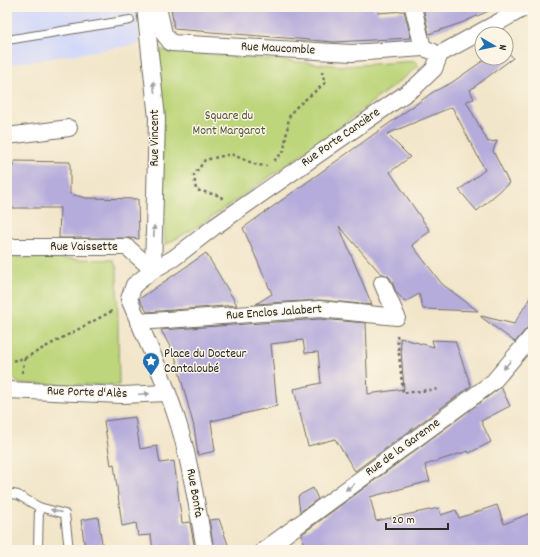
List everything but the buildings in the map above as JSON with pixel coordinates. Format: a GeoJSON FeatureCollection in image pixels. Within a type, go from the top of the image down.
{"type":"FeatureCollection","features":[{"type":"Feature","properties":{"kind":"street","name":"Rue Vincent"},"geometry":{"type":"LineString","coordinates":[[145,7],[157,118],[153,270]]}},
{"type":"Feature","properties":{"kind":"street","name":"Rue Maucomble"},"geometry":{"type":"LineString","coordinates":[[158,7],[164,34],[171,43],[352,53],[423,48]]}},
{"type":"Feature","properties":{"kind":"street"},"geometry":{"type":"LineString","coordinates":[[413,7],[423,48],[440,54],[526,7]]}},
{"type":"Feature","properties":{"kind":"street","name":"Rue Porte Cancière"},"geometry":{"type":"LineString","coordinates":[[153,270],[174,258],[214,227],[415,87],[434,69],[440,54]]}},
{"type":"Feature","properties":{"kind":"street"},"geometry":{"type":"LineString","coordinates":[[7,136],[69,128]]}},
{"type":"Feature","properties":{"kind":"street","name":"Rue Vaissette"},"geometry":{"type":"LineString","coordinates":[[7,247],[127,247],[153,270]]}},
{"type":"Feature","properties":{"kind":"street"},"geometry":{"type":"LineString","coordinates":[[153,270],[134,285],[129,299],[168,393]]}},
{"type":"Feature","properties":{"kind":"street"},"geometry":{"type":"LineString","coordinates":[[382,283],[397,317]]}},
{"type":"Feature","properties":{"kind":"street","name":"Rue Enclos Jalabert"},"geometry":{"type":"LineString","coordinates":[[138,322],[320,309],[397,317]]}},
{"type":"Feature","properties":{"kind":"street","name":"Rue de la Garenne"},"geometry":{"type":"LineString","coordinates":[[264,550],[493,382],[533,335]]}},
{"type":"Feature","properties":{"kind":"street","name":"Rue Porte d'Alès"},"geometry":{"type":"LineString","coordinates":[[7,390],[122,395],[168,393]]}},
{"type":"Feature","properties":{"kind":"street","name":"Rue Bonfa"},"geometry":{"type":"LineString","coordinates":[[168,393],[188,458],[205,550]]}},
{"type":"Feature","properties":{"kind":"lane"},"geometry":{"type":"LineString","coordinates":[[7,40],[130,20]]}},
{"type":"Feature","properties":{"kind":"lane"},"geometry":{"type":"LineString","coordinates":[[7,493],[18,495],[40,507],[65,514],[69,550]]}},
{"type":"Feature","properties":{"kind":"lane"},"geometry":{"type":"LineString","coordinates":[[38,550],[40,507]]}},
{"type":"Feature","properties":{"kind":"path"},"geometry":{"type":"LineString","coordinates":[[274,161],[284,151],[289,117],[294,109],[325,83],[322,73],[328,68]]}},
{"type":"Feature","properties":{"kind":"path"},"geometry":{"type":"LineString","coordinates":[[224,201],[221,196],[196,190],[194,175],[205,160],[232,154],[257,165],[268,166]]}},
{"type":"Feature","properties":{"kind":"path"},"geometry":{"type":"LineString","coordinates":[[7,362],[25,358],[118,308]]}},
{"type":"Feature","properties":{"kind":"path"},"geometry":{"type":"LineString","coordinates":[[397,317],[392,324],[398,336],[403,393],[439,389]]}},
{"type":"Feature","properties":{"kind":"shaded area"},"geometry":{"type":"Polygon","coordinates":[[[7,7],[135,7],[140,44],[7,65],[7,7]]]}},
{"type":"Feature","properties":{"kind":"green space","name":"Square du Mont Margarot"},"geometry":{"type":"Polygon","coordinates":[[[159,50],[345,66],[415,61],[419,66],[320,142],[200,225],[165,245],[159,50]]]}},
{"type":"Feature","properties":{"kind":"green space"},"geometry":{"type":"Polygon","coordinates":[[[7,257],[113,260],[117,268],[119,385],[19,384],[7,370],[7,257]]]}},
{"type":"Feature","properties":{"kind":"place","name":"Place du Docteur Cantaloubé"},"geometry":{"type":"Point","coordinates":[151,376]}}]}
